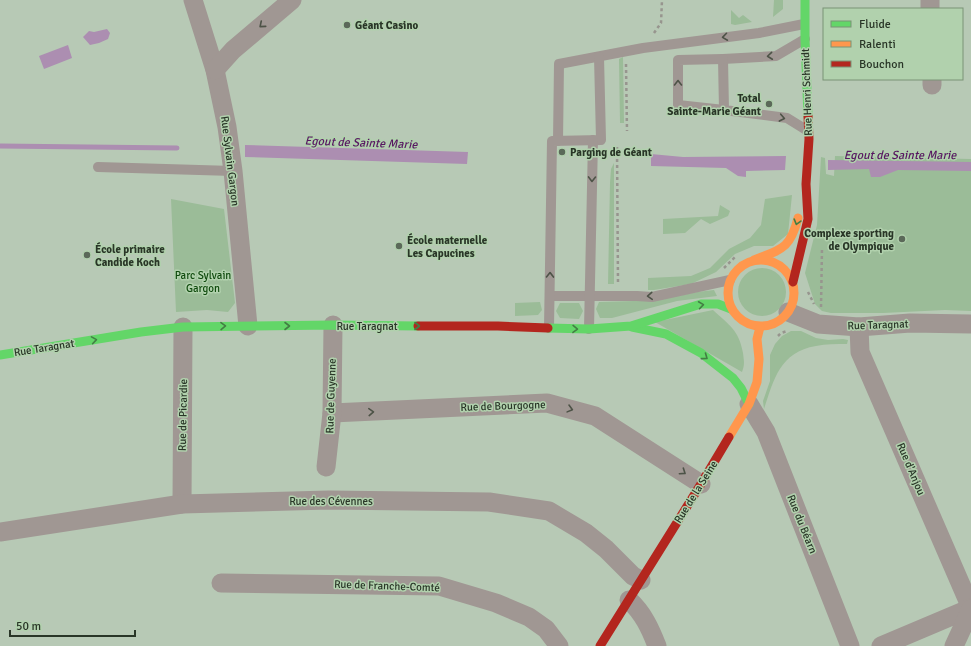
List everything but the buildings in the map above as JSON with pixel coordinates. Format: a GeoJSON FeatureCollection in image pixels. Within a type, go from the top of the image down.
{"type":"FeatureCollection","features":[{"type":"Feature","properties":{"kind":"street","name":"Rue Sylvain Gargon"},"geometry":{"type":"LineString","coordinates":[[193,0],[215,70],[227,126],[248,326]]}},
{"type":"Feature","properties":{"kind":"street"},"geometry":{"type":"LineString","coordinates":[[215,70],[233,50],[292,0]]}},
{"type":"Feature","properties":{"kind":"street","name":"Rue Henri Schmidt"},"geometry":{"type":"LineString","coordinates":[[793,282],[808,219],[806,184],[808,135],[804,0]]}},
{"type":"Feature","properties":{"kind":"street","name":"Rue Henri Schmidt"},"geometry":{"type":"LineString","coordinates":[[750,261],[777,251],[788,243],[796,225],[806,184]]}},
{"type":"Feature","properties":{"kind":"street"},"geometry":{"type":"LineString","coordinates":[[760,259],[771,261],[780,265],[788,273],[793,282],[794,293],[788,322],[780,320],[771,325],[751,325],[743,322],[731,309],[727,290],[730,280],[734,272],[750,261],[760,259]]}},
{"type":"Feature","properties":{"kind":"street","name":"Rue Taragnat"},"geometry":{"type":"LineString","coordinates":[[0,355],[140,332],[183,327],[333,325],[498,326],[589,329],[631,326],[701,304],[718,304],[731,309]]}},
{"type":"Feature","properties":{"kind":"street","name":"Rue Taragnat"},"geometry":{"type":"LineString","coordinates":[[788,322],[859,327],[910,323],[971,324]]}},
{"type":"Feature","properties":{"kind":"street","name":"Rue de Guyenne"},"geometry":{"type":"LineString","coordinates":[[326,467],[332,413],[333,325]]}},
{"type":"Feature","properties":{"kind":"street"},"geometry":{"type":"LineString","coordinates":[[631,326],[666,334],[701,353],[733,378],[741,388],[749,404]]}},
{"type":"Feature","properties":{"kind":"street","name":"Rue de la Seine"},"geometry":{"type":"LineString","coordinates":[[600,646],[749,404],[757,382],[757,339],[760,326]]}},
{"type":"Feature","properties":{"kind":"street","name":"Rue de Picardie"},"geometry":{"type":"LineString","coordinates":[[182,504],[183,327]]}},
{"type":"Feature","properties":{"kind":"street","name":"Rue d'Anjou"},"geometry":{"type":"LineString","coordinates":[[859,327],[860,352],[971,608]]}},
{"type":"Feature","properties":{"kind":"street","name":"Rue de Bourgogne"},"geometry":{"type":"LineString","coordinates":[[332,413],[547,403],[595,416],[701,484]]}},
{"type":"Feature","properties":{"kind":"street","name":"Rue du Béarn"},"geometry":{"type":"LineString","coordinates":[[749,404],[766,432],[850,646]]}},
{"type":"Feature","properties":{"kind":"street","name":"Rue des Cévennes"},"geometry":{"type":"LineString","coordinates":[[0,532],[182,504],[329,500],[489,502],[549,511],[586,533],[606,549],[633,576],[641,580]]}},
{"type":"Feature","properties":{"kind":"street","name":"Rue de Franche-Comté"},"geometry":{"type":"LineString","coordinates":[[221,583],[439,586],[496,603],[522,614],[546,629],[560,646]]}},
{"type":"Feature","properties":{"kind":"street"},"geometry":{"type":"LineString","coordinates":[[629,600],[642,614],[649,626],[657,646]]}},
{"type":"Feature","properties":{"kind":"street"},"geometry":{"type":"LineString","coordinates":[[881,646],[971,608]]}},
{"type":"Feature","properties":{"kind":"street"},"geometry":{"type":"LineString","coordinates":[[954,646],[971,608]]}},
{"type":"Feature","properties":{"kind":"lane"},"geometry":{"type":"LineString","coordinates":[[549,328],[559,64],[651,47],[758,33],[804,24]]}},
{"type":"Feature","properties":{"kind":"lane"},"geometry":{"type":"LineString","coordinates":[[805,39],[776,56],[678,60],[678,104],[787,118],[808,135]]}},
{"type":"Feature","properties":{"kind":"lane"},"geometry":{"type":"LineString","coordinates":[[555,141],[601,140],[599,57]]}},
{"type":"Feature","properties":{"kind":"lane"},"geometry":{"type":"LineString","coordinates":[[723,59],[724,110]]}},
{"type":"Feature","properties":{"kind":"lane"},"geometry":{"type":"LineString","coordinates":[[589,329],[593,140]]}},
{"type":"Feature","properties":{"kind":"lane"},"geometry":{"type":"LineString","coordinates":[[98,167],[232,167]]}},
{"type":"Feature","properties":{"kind":"lane"},"geometry":{"type":"LineString","coordinates":[[550,296],[652,297],[730,280]]}},
{"type":"Feature","properties":{"kind":"path"},"geometry":{"type":"LineString","coordinates":[[653,36],[661,23],[662,0]]}},
{"type":"Feature","properties":{"kind":"path"},"geometry":{"type":"LineString","coordinates":[[626,58],[627,131]]}},
{"type":"Feature","properties":{"kind":"path"},"geometry":{"type":"LineString","coordinates":[[617,147],[618,285]]}},
{"type":"Feature","properties":{"kind":"path"},"geometry":{"type":"LineString","coordinates":[[821,314],[822,244]]}},
{"type":"Feature","properties":{"kind":"path"},"geometry":{"type":"LineString","coordinates":[[808,290],[816,309]]}},
{"type":"Feature","properties":{"kind":"path"},"geometry":{"type":"LineString","coordinates":[[774,340],[781,333],[788,322]]}},
{"type":"Feature","properties":{"kind":"green space"},"geometry":{"type":"Polygon","coordinates":[[[774,0],[783,0],[783,9],[773,17],[774,0]]]}},
{"type":"Feature","properties":{"kind":"green space"},"geometry":{"type":"Polygon","coordinates":[[[731,10],[739,18],[743,15],[752,22],[735,25],[731,24],[731,10]]]}},
{"type":"Feature","properties":{"kind":"green space"},"geometry":{"type":"Polygon","coordinates":[[[623,57],[624,123],[620,123],[619,59],[623,57]]]}},
{"type":"Feature","properties":{"kind":"green space","name":"Complexe sporting de Olympique"},"geometry":{"type":"Polygon","coordinates":[[[835,156],[971,159],[971,311],[945,310],[883,313],[831,313],[822,311],[815,304],[805,273],[817,225],[821,157],[825,158],[826,174],[834,176],[835,156]]]}},
{"type":"Feature","properties":{"kind":"green space"},"geometry":{"type":"Polygon","coordinates":[[[614,163],[614,284],[608,284],[610,183],[611,169],[614,163]]]}},
{"type":"Feature","properties":{"kind":"green space"},"geometry":{"type":"Polygon","coordinates":[[[792,195],[788,234],[773,246],[754,246],[735,254],[716,272],[691,284],[648,290],[648,278],[691,276],[710,268],[729,249],[750,238],[761,225],[765,199],[792,195]]]}},
{"type":"Feature","properties":{"kind":"green space","name":"Parc Sylvain Gargon"},"geometry":{"type":"Polygon","coordinates":[[[171,199],[224,209],[235,303],[228,312],[207,310],[176,312],[171,199]]]}},
{"type":"Feature","properties":{"kind":"green space"},"geometry":{"type":"Polygon","coordinates":[[[720,205],[730,211],[728,216],[710,224],[701,219],[685,233],[663,234],[663,219],[718,216],[720,205]]]}},
{"type":"Feature","properties":{"kind":"green space"},"geometry":{"type":"Polygon","coordinates":[[[762,268],[771,270],[779,275],[784,283],[786,292],[784,301],[779,309],[771,314],[762,316],[753,314],[745,309],[740,301],[738,292],[740,283],[745,275],[753,270],[762,268]]]}},
{"type":"Feature","properties":{"kind":"green space"},"geometry":{"type":"Polygon","coordinates":[[[714,290],[717,296],[677,301],[612,318],[600,318],[596,309],[599,302],[668,298],[714,290]]]}},
{"type":"Feature","properties":{"kind":"green space"},"geometry":{"type":"Polygon","coordinates":[[[540,302],[542,310],[538,315],[515,316],[515,303],[540,302]]]}},
{"type":"Feature","properties":{"kind":"green space"},"geometry":{"type":"Polygon","coordinates":[[[560,303],[579,303],[583,311],[579,319],[560,318],[556,311],[560,303]]]}},
{"type":"Feature","properties":{"kind":"green space"},"geometry":{"type":"Polygon","coordinates":[[[713,310],[732,328],[739,339],[744,361],[742,372],[655,322],[713,310]]]}},
{"type":"Feature","properties":{"kind":"green space"},"geometry":{"type":"Polygon","coordinates":[[[791,331],[801,331],[816,338],[828,340],[848,340],[847,344],[827,344],[816,346],[804,349],[794,354],[780,368],[775,377],[764,409],[763,401],[770,381],[770,355],[775,344],[782,336],[791,331]]]}},
{"type":"Feature","properties":{"kind":"shaded area"},"geometry":{"type":"Polygon","coordinates":[[[107,29],[110,33],[108,39],[99,43],[90,45],[83,37],[89,31],[94,32],[107,29]]]}},
{"type":"Feature","properties":{"kind":"shaded area"},"geometry":{"type":"Polygon","coordinates":[[[68,45],[72,58],[44,69],[39,56],[68,45]]]}},
{"type":"Feature","properties":{"kind":"shaded area"},"geometry":{"type":"Polygon","coordinates":[[[245,145],[468,152],[467,164],[245,157],[245,145]]]}},
{"type":"Feature","properties":{"kind":"shaded area"},"geometry":{"type":"Polygon","coordinates":[[[651,154],[683,157],[786,156],[785,170],[746,171],[746,177],[738,176],[726,168],[651,166],[651,154]]]}},
{"type":"Feature","properties":{"kind":"shaded area"},"geometry":{"type":"Polygon","coordinates":[[[828,160],[971,162],[971,171],[898,170],[880,177],[871,177],[869,169],[828,170],[828,160]]]}},
{"type":"Feature","properties":{"kind":"waterway","name":"Egout de Sainte Marie"},"geometry":{"type":"LineString","coordinates":[[0,146],[177,148]]}},
{"type":"Feature","properties":{"kind":"traffic: fast"},"geometry":{"type":"LineString","coordinates":[[805,0],[808,116]]}},
{"type":"Feature","properties":{"kind":"traffic: fast"},"geometry":{"type":"LineString","coordinates":[[548,328],[589,329],[631,326],[701,304],[718,304],[731,309]]}},
{"type":"Feature","properties":{"kind":"traffic: fast"},"geometry":{"type":"LineString","coordinates":[[0,355],[141,332],[183,327],[333,325],[418,326]]}},
{"type":"Feature","properties":{"kind":"traffic: fast"},"geometry":{"type":"LineString","coordinates":[[632,327],[666,334],[701,353],[733,378],[741,388],[749,404]]}},
{"type":"Feature","properties":{"kind":"traffic: slow"},"geometry":{"type":"LineString","coordinates":[[754,260],[772,253],[784,246],[792,236],[798,218]]}},
{"type":"Feature","properties":{"kind":"traffic: slow"},"geometry":{"type":"LineString","coordinates":[[754,260],[768,260],[780,265],[789,274],[794,286],[794,293],[792,306],[785,317],[768,326],[754,326],[742,321],[733,312],[728,300],[728,286],[733,274],[742,265],[754,260]]}},
{"type":"Feature","properties":{"kind":"traffic: slow"},"geometry":{"type":"LineString","coordinates":[[729,437],[749,404],[757,382],[759,359],[757,339],[760,327]]}},
{"type":"Feature","properties":{"kind":"traffic: jam"},"geometry":{"type":"LineString","coordinates":[[793,282],[808,219],[806,184],[809,139],[808,116]]}},
{"type":"Feature","properties":{"kind":"traffic: jam"},"geometry":{"type":"LineString","coordinates":[[418,326],[498,326],[548,328]]}},
{"type":"Feature","properties":{"kind":"traffic: jam"},"geometry":{"type":"LineString","coordinates":[[600,646],[729,437]]}},
{"type":"Feature","properties":{"kind":"place","name":"Géant Casino"},"geometry":{"type":"Point","coordinates":[347,25]}},
{"type":"Feature","properties":{"kind":"place","name":"Total Sainte-Marie Géant"},"geometry":{"type":"Point","coordinates":[769,104]}},
{"type":"Feature","properties":{"kind":"place","name":"Parging de Géant"},"geometry":{"type":"Point","coordinates":[562,152]}},
{"type":"Feature","properties":{"kind":"place","name":"Complexe sporting de Olympique"},"geometry":{"type":"Point","coordinates":[902,239]}},
{"type":"Feature","properties":{"kind":"place","name":"École maternelle Les Capucines"},"geometry":{"type":"Point","coordinates":[399,246]}},
{"type":"Feature","properties":{"kind":"place","name":"École primaire Candide Koch"},"geometry":{"type":"Point","coordinates":[87,255]}}]}
